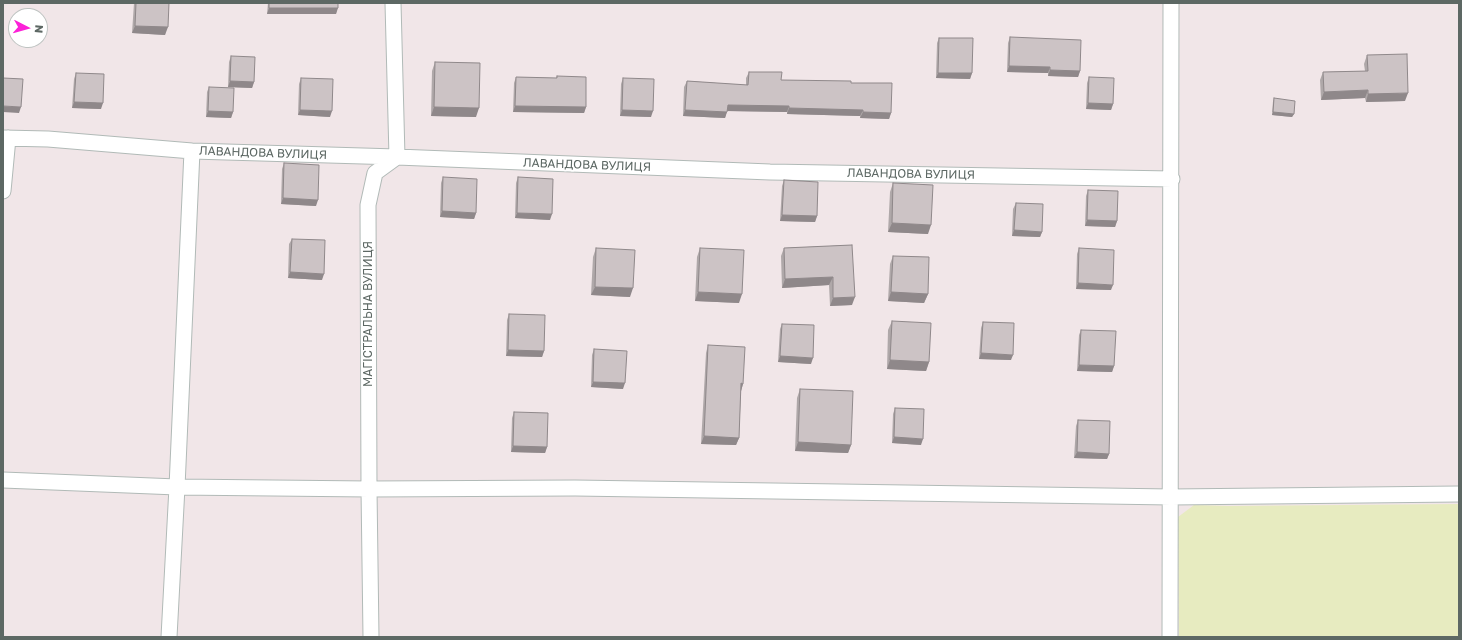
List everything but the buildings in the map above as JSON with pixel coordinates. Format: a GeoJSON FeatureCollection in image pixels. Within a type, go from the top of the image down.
{"type":"FeatureCollection","features":[{"type":"Feature","properties":{"kind":"street"},"geometry":{"type":"LineString","coordinates":[[393,3],[397,157]]}},
{"type":"Feature","properties":{"kind":"street"},"geometry":{"type":"LineString","coordinates":[[1170,637],[1172,178],[1171,3]]}},
{"type":"Feature","properties":{"kind":"street"},"geometry":{"type":"LineString","coordinates":[[3,191],[6,138]]}},
{"type":"Feature","properties":{"kind":"street","name":"ЛАВАНДОВА ВУЛИЦЯ"},"geometry":{"type":"LineString","coordinates":[[6,138],[48,139],[192,151],[397,157],[770,172],[1172,178]]}},
{"type":"Feature","properties":{"kind":"street"},"geometry":{"type":"LineString","coordinates":[[169,637],[192,151]]}},
{"type":"Feature","properties":{"kind":"street","name":"МАГІСТРАЛЬНА ВУЛИЦЯ"},"geometry":{"type":"LineString","coordinates":[[371,637],[368,205],[376,173],[397,157]]}},
{"type":"Feature","properties":{"kind":"street"},"geometry":{"type":"LineString","coordinates":[[3,480],[177,486],[369,489],[575,488],[1171,497],[1459,494]]}},
{"type":"Feature","properties":{"kind":"green space"},"geometry":{"type":"Polygon","coordinates":[[[1459,504],[1459,637],[1179,637],[1178,517],[1194,505],[1459,504]]]}}]}
